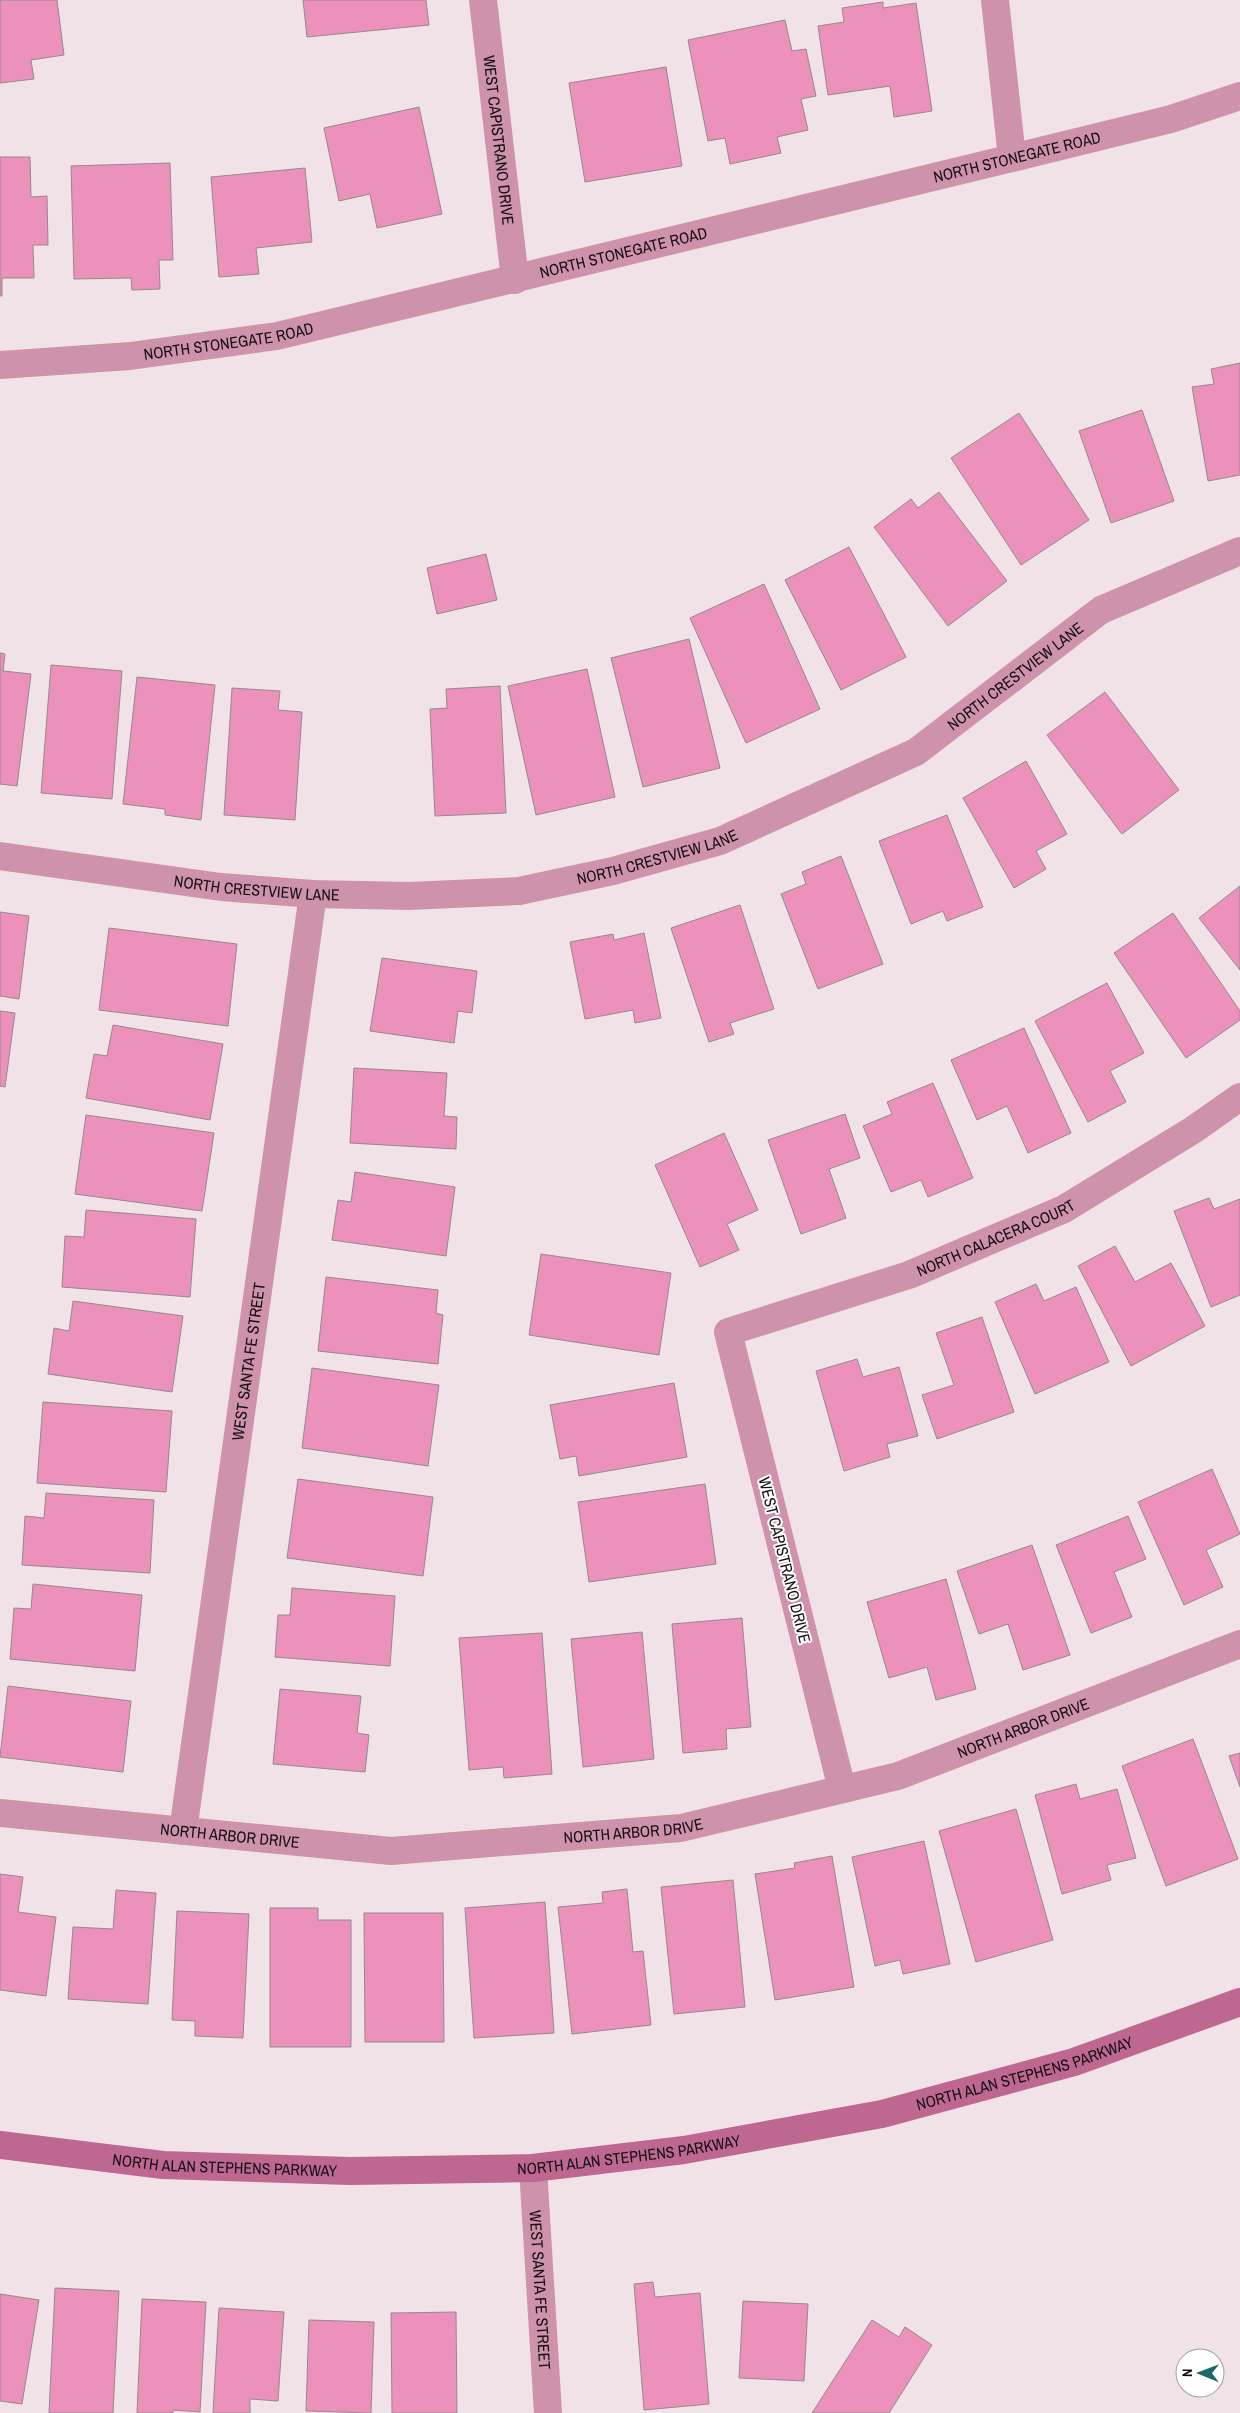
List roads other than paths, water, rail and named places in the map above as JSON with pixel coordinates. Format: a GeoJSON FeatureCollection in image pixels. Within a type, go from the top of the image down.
{"type":"FeatureCollection","features":[{"type":"Feature","properties":{"kind":"street","name":"WEST CAPISTRANO DRIVE"},"geometry":{"type":"LineString","coordinates":[[483,0],[515,280]]}},
{"type":"Feature","properties":{"kind":"street"},"geometry":{"type":"LineString","coordinates":[[995,0],[1012,158]]}},
{"type":"Feature","properties":{"kind":"street","name":"NORTH STONEGATE ROAD"},"geometry":{"type":"LineString","coordinates":[[0,365],[130,356],[277,336],[515,280],[1171,119],[1240,96]]}},
{"type":"Feature","properties":{"kind":"street","name":"NORTH CRESTVIEW LANE"},"geometry":{"type":"LineString","coordinates":[[0,856],[221,887],[313,894],[408,896],[519,891],[613,871],[720,841],[916,752],[1102,610],[1240,551]]}},
{"type":"Feature","properties":{"kind":"street","name":"WEST SANTA FE STREET"},"geometry":{"type":"LineString","coordinates":[[183,1830],[313,894]]}},
{"type":"Feature","properties":{"kind":"street","name":"NORTH CALACERA COURT"},"geometry":{"type":"LineString","coordinates":[[728,1332],[909,1275],[1064,1209],[1193,1130],[1240,1097]]}},
{"type":"Feature","properties":{"kind":"street","name":"WEST CAPISTRANO DRIVE"},"geometry":{"type":"LineString","coordinates":[[728,1332],[842,1789]]}},
{"type":"Feature","properties":{"kind":"street","name":"NORTH ARBOR DRIVE"},"geometry":{"type":"LineString","coordinates":[[0,1813],[391,1851],[681,1828],[898,1776],[1240,1644]]}},
{"type":"Feature","properties":{"kind":"street","name":"NORTH ALAN STEPHENS PARKWAY"},"geometry":{"type":"LineString","coordinates":[[0,2144],[163,2165],[350,2171],[533,2168],[684,2150],[882,2114],[1074,2062],[1240,2002]]}},
{"type":"Feature","properties":{"kind":"street","name":"WEST SANTA FE STREET"},"geometry":{"type":"LineString","coordinates":[[533,2168],[548,2413]]}}]}
